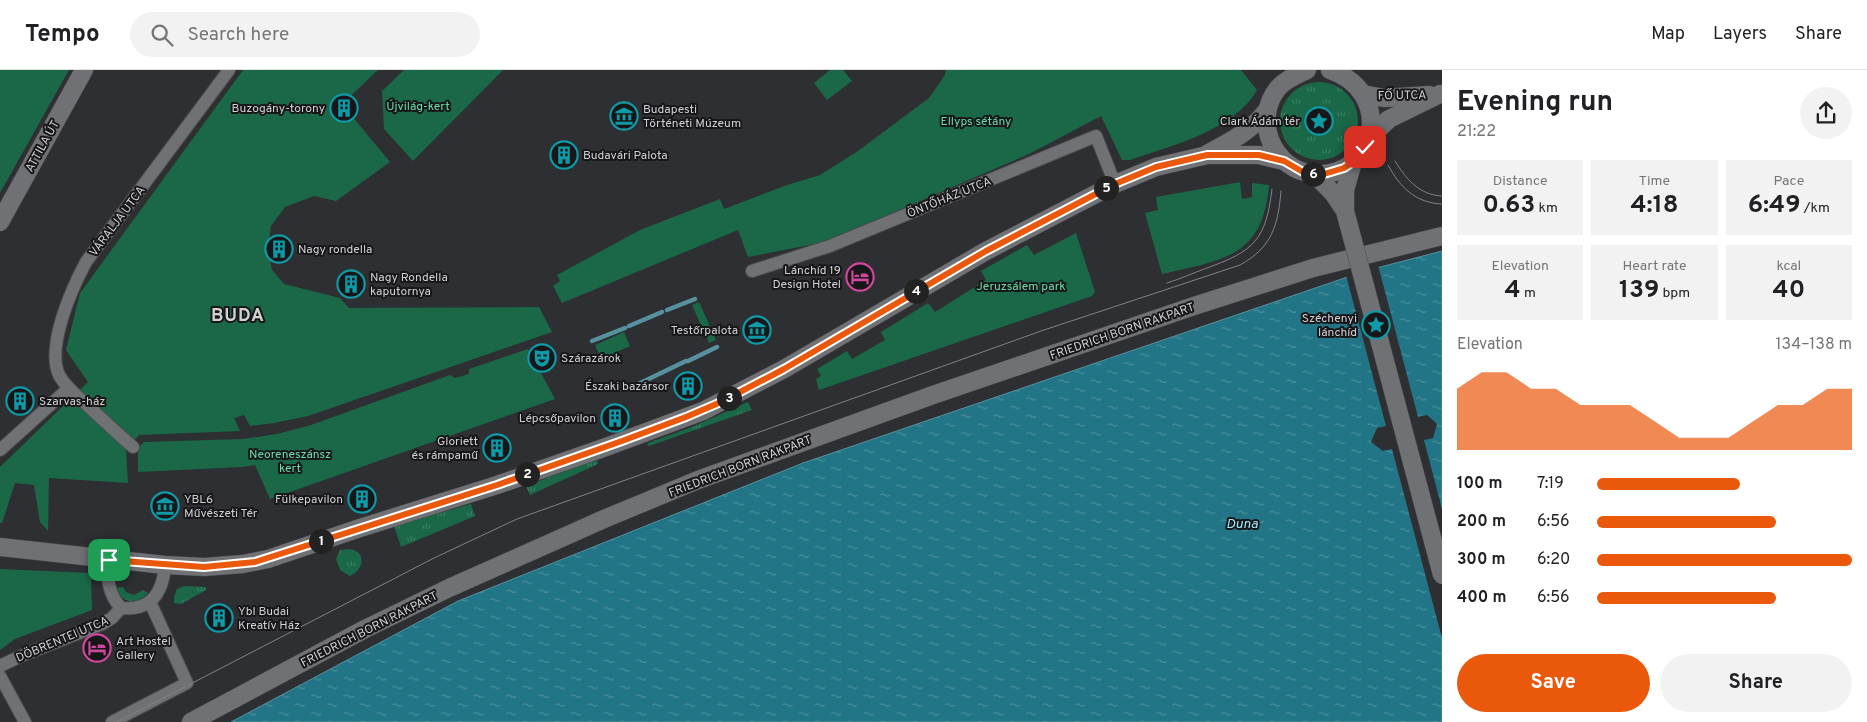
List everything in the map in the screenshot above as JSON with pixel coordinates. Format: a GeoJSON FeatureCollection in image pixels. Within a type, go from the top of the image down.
{"type":"FeatureCollection","features":[{"type":"Feature","properties":{"kind":"street","name":"ATTILA ÚT"},"geometry":{"type":"LineString","coordinates":[[0,222],[84,70]]}},
{"type":"Feature","properties":{"kind":"street","name":"VÁRALJA UTCA"},"geometry":{"type":"LineString","coordinates":[[133,448],[69,388],[59,374],[55,359],[56,345],[74,284],[86,262],[229,70]]}},
{"type":"Feature","properties":{"kind":"street"},"geometry":{"type":"LineString","coordinates":[[1307,70],[1289,74],[1272,98],[1266,121],[1269,137],[1276,152],[1284,161],[1319,178],[1333,193],[1345,211],[1442,575]]}},
{"type":"Feature","properties":{"kind":"street"},"geometry":{"type":"LineString","coordinates":[[1330,70],[1342,74],[1354,82],[1363,94],[1371,116],[1371,127],[1365,147],[1350,169],[1345,211]]}},
{"type":"Feature","properties":{"kind":"street","name":"FŐ UTCA"},"geometry":{"type":"LineString","coordinates":[[1363,94],[1384,98],[1441,94]]}},
{"type":"Feature","properties":{"kind":"street","name":"FŐ UTCA"},"geometry":{"type":"LineString","coordinates":[[1368,139],[1389,119],[1441,94]]}},
{"type":"Feature","properties":{"kind":"street"},"geometry":{"type":"LineString","coordinates":[[1207,155],[1242,134],[1268,110]]}},
{"type":"Feature","properties":{"kind":"street","name":"ÖNTŐHÁZ UTCA"},"geometry":{"type":"LineString","coordinates":[[752,271],[830,246],[1096,136],[1115,184]]}},
{"type":"Feature","properties":{"kind":"street"},"geometry":{"type":"LineString","coordinates":[[0,547],[135,563],[204,567],[243,564],[268,559],[497,485],[703,410],[760,383],[951,270],[1115,184],[1156,167],[1207,155],[1259,155],[1284,161]]}},
{"type":"Feature","properties":{"kind":"street"},"geometry":{"type":"LineString","coordinates":[[1319,178],[1350,169]]}},
{"type":"Feature","properties":{"kind":"street","name":"FRIEDRICH BORN RAKPART"},"geometry":{"type":"LineString","coordinates":[[191,722],[365,629],[449,588],[604,519],[698,480],[933,395],[1313,268],[1442,236]]}},
{"type":"Feature","properties":{"kind":"street"},"geometry":{"type":"LineString","coordinates":[[0,450],[69,388]]}},
{"type":"Feature","properties":{"kind":"street","name":"DÖBRENTEI UTCA"},"geometry":{"type":"LineString","coordinates":[[109,560],[108,581],[113,597],[121,608]]}},
{"type":"Feature","properties":{"kind":"street"},"geometry":{"type":"LineString","coordinates":[[112,722],[187,683],[150,602],[159,592],[164,580],[165,565]]}},
{"type":"Feature","properties":{"kind":"street","name":"DÖBRENTEI UTCA"},"geometry":{"type":"LineString","coordinates":[[0,666],[102,624],[112,618],[121,608],[138,608],[150,602]]}},
{"type":"Feature","properties":{"kind":"street"},"geometry":{"type":"LineString","coordinates":[[0,676],[25,722]]}},
{"type":"Feature","properties":{"kind":"green space"},"geometry":{"type":"Polygon","coordinates":[[[0,70],[69,70],[0,193],[0,70]]]}},
{"type":"Feature","properties":{"kind":"green space"},"geometry":{"type":"Polygon","coordinates":[[[243,70],[378,70],[342,104],[390,162],[336,201],[314,196],[285,207],[271,226],[268,249],[272,270],[284,284],[340,298],[349,308],[539,307],[552,332],[308,416],[250,426],[244,415],[234,418],[240,431],[139,435],[126,450],[128,483],[49,478],[48,531],[40,522],[34,485],[15,483],[2,523],[0,523],[0,467],[88,382],[66,350],[80,293],[243,70]]]}},
{"type":"Feature","properties":{"kind":"green space","name":"Újvilág-kert"},"geometry":{"type":"Polygon","coordinates":[[[404,70],[503,70],[413,161],[384,129],[382,91],[404,70]]]}},
{"type":"Feature","properties":{"kind":"green space"},"geometry":{"type":"Polygon","coordinates":[[[830,70],[843,70],[852,81],[827,100],[814,83],[830,70]]]}},
{"type":"Feature","properties":{"kind":"green space","name":"Ellyps sétány"},"geometry":{"type":"Polygon","coordinates":[[[946,70],[1241,70],[1257,90],[1247,104],[1234,116],[1218,126],[1201,135],[1130,160],[1122,160],[1101,116],[1029,154],[825,242],[748,257],[738,230],[562,303],[553,286],[560,281],[557,275],[640,230],[720,199],[724,209],[787,185],[820,175],[858,151],[929,98],[945,75],[946,70]]]}},
{"type":"Feature","properties":{"kind":"green space"},"geometry":{"type":"Polygon","coordinates":[[[1319,82],[1334,85],[1347,93],[1355,106],[1358,121],[1355,136],[1347,149],[1334,157],[1319,160],[1304,157],[1291,149],[1283,136],[1280,121],[1283,106],[1291,93],[1304,85],[1319,82]]]}},
{"type":"Feature","properties":{"kind":"green space"},"geometry":{"type":"Polygon","coordinates":[[[1240,182],[1242,199],[1252,197],[1252,183],[1269,185],[1265,209],[1258,228],[1248,242],[1236,252],[1221,259],[1162,274],[1145,213],[1158,210],[1156,197],[1240,182]]]}},
{"type":"Feature","properties":{"kind":"green space","name":"Jeruzsálem park"},"geometry":{"type":"Polygon","coordinates":[[[1076,233],[1095,292],[1092,296],[819,390],[816,379],[821,376],[817,369],[847,351],[852,359],[885,340],[881,332],[928,303],[935,312],[986,280],[981,271],[1027,245],[1034,255],[1076,233]]]}},
{"type":"Feature","properties":{"kind":"green space"},"geometry":{"type":"Polygon","coordinates":[[[699,302],[716,340],[709,343],[692,305],[699,302]]]}},
{"type":"Feature","properties":{"kind":"green space"},"geometry":{"type":"Polygon","coordinates":[[[624,332],[630,346],[601,359],[595,345],[624,332]]]}},
{"type":"Feature","properties":{"kind":"green space","name":"Neoreneszánsz kert"},"geometry":{"type":"Polygon","coordinates":[[[528,349],[555,399],[270,499],[255,465],[138,472],[138,448],[144,442],[243,439],[277,434],[311,425],[450,375],[455,378],[469,374],[469,369],[528,349]]]}},
{"type":"Feature","properties":{"kind":"green space"},"geometry":{"type":"Polygon","coordinates":[[[748,402],[752,410],[649,446],[647,445],[648,443],[692,427],[748,402]]]}},
{"type":"Feature","properties":{"kind":"green space"},"geometry":{"type":"Polygon","coordinates":[[[597,459],[598,464],[530,495],[526,486],[597,459]]]}},
{"type":"Feature","properties":{"kind":"green space"},"geometry":{"type":"Polygon","coordinates":[[[471,504],[475,516],[401,547],[394,526],[471,504]]]}},
{"type":"Feature","properties":{"kind":"green space"},"geometry":{"type":"Polygon","coordinates":[[[350,549],[359,554],[362,561],[358,570],[350,576],[340,570],[336,559],[340,550],[350,549]]]}},
{"type":"Feature","properties":{"kind":"green space"},"geometry":{"type":"Polygon","coordinates":[[[0,569],[91,573],[92,610],[15,639],[0,650],[0,569]]]}},
{"type":"Feature","properties":{"kind":"green space"},"geometry":{"type":"Polygon","coordinates":[[[184,586],[205,587],[206,590],[181,604],[174,603],[177,589],[184,586]]]}},
{"type":"Feature","properties":{"kind":"green space"},"geometry":{"type":"Polygon","coordinates":[[[123,587],[126,592],[134,595],[143,590],[148,593],[139,600],[130,601],[122,597],[115,588],[123,587]]]}},
{"type":"Feature","properties":{"kind":"water","name":"Duna"},"geometry":{"type":"Polygon","coordinates":[[[1442,251],[1442,722],[231,722],[458,601],[803,463],[1365,271],[1442,251]]]}},
{"type":"Feature","properties":{"kind":"pier","name":"Széchenyi lánchíd"},"geometry":{"type":"Polygon","coordinates":[[[1378,265],[1418,417],[1427,415],[1437,424],[1433,438],[1424,440],[1442,509],[1442,638],[1392,449],[1383,451],[1371,442],[1377,428],[1386,426],[1346,275],[1378,265]]]}},
{"type":"Feature","properties":{"kind":"waterway"},"geometry":{"type":"LineString","coordinates":[[667,310],[695,299]]}},
{"type":"Feature","properties":{"kind":"waterway"},"geometry":{"type":"LineString","coordinates":[[629,326],[662,312]]}},
{"type":"Feature","properties":{"kind":"waterway"},"geometry":{"type":"LineString","coordinates":[[592,341],[625,328]]}},
{"type":"Feature","properties":{"kind":"waterway"},"geometry":{"type":"LineString","coordinates":[[688,361],[717,347]]}},
{"type":"Feature","properties":{"kind":"waterway"},"geometry":{"type":"LineString","coordinates":[[634,386],[686,361]]}},
{"type":"Feature","properties":{"kind":"tram line"},"geometry":{"type":"LineString","coordinates":[[1395,161],[1414,185],[1426,193],[1442,196]]}},
{"type":"Feature","properties":{"kind":"tram line"},"geometry":{"type":"LineString","coordinates":[[1388,165],[1403,187],[1409,192],[1424,201],[1442,204]]}},
{"type":"Feature","properties":{"kind":"tram line"},"geometry":{"type":"LineString","coordinates":[[1167,283],[1223,262],[1247,249],[1261,232],[1266,220],[1272,189]]}},
{"type":"Feature","properties":{"kind":"tram line"},"geometry":{"type":"LineString","coordinates":[[117,722],[434,558],[517,519],[1041,331],[1240,265],[1259,251],[1271,234],[1278,215],[1281,191]]}},
{"type":"Feature","properties":{"kind":"place","name":"Buzogány-torony"},"geometry":{"type":"Point","coordinates":[344,108]}},
{"type":"Feature","properties":{"kind":"place","name":"Budapesti Történeti Múzeum"},"geometry":{"type":"Point","coordinates":[624,116]}},
{"type":"Feature","properties":{"kind":"place","name":"Clark Ádám tér"},"geometry":{"type":"Point","coordinates":[1319,121]}},
{"type":"Feature","properties":{"kind":"place","name":"Budavári Palota"},"geometry":{"type":"Point","coordinates":[564,155]}},
{"type":"Feature","properties":{"kind":"place","name":"Nagy rondella"},"geometry":{"type":"Point","coordinates":[279,249]}},
{"type":"Feature","properties":{"kind":"place","name":"Lánchíd 19 Design Hotel"},"geometry":{"type":"Point","coordinates":[860,277]}},
{"type":"Feature","properties":{"kind":"place","name":"Nagy Rondella kaputornya"},"geometry":{"type":"Point","coordinates":[351,284]}},
{"type":"Feature","properties":{"kind":"place","name":"Széchenyi lánchíd"},"geometry":{"type":"Point","coordinates":[1376,325]}},
{"type":"Feature","properties":{"kind":"place","name":"Testőrpalota"},"geometry":{"type":"Point","coordinates":[757,330]}},
{"type":"Feature","properties":{"kind":"place","name":"Szárazárok"},"geometry":{"type":"Point","coordinates":[542,358]}},
{"type":"Feature","properties":{"kind":"place","name":"Északi bazársor"},"geometry":{"type":"Point","coordinates":[688,386]}},
{"type":"Feature","properties":{"kind":"place","name":"Szarvas-ház"},"geometry":{"type":"Point","coordinates":[20,401]}},
{"type":"Feature","properties":{"kind":"place","name":"Lépcsőpavilon"},"geometry":{"type":"Point","coordinates":[615,418]}},
{"type":"Feature","properties":{"kind":"place","name":"Gloriett és rámpamű"},"geometry":{"type":"Point","coordinates":[497,448]}},
{"type":"Feature","properties":{"kind":"place","name":"Fülkepavilon"},"geometry":{"type":"Point","coordinates":[362,499]}},
{"type":"Feature","properties":{"kind":"place","name":"YBL6 Művészeti Tér"},"geometry":{"type":"Point","coordinates":[165,506]}},
{"type":"Feature","properties":{"kind":"place","name":"Ybl Budai Kreatív Ház"},"geometry":{"type":"Point","coordinates":[219,618]}},
{"type":"Feature","properties":{"kind":"place","name":"Art Hostel Gallery"},"geometry":{"type":"Point","coordinates":[97,648]}},
{"type":"Feature","properties":{"kind":"district","name":"BUDA"},"geometry":{"type":"Point","coordinates":[238,315]}},
{"type":"Feature","properties":{"kind":"route"},"geometry":{"type":"LineString","coordinates":[[109,560],[204,567],[255,562],[497,485],[622,441],[721,402],[760,383],[986,251],[1115,184],[1156,167],[1207,155],[1237,154],[1259,155],[1284,161],[1303,172],[1324,174],[1344,168],[1353,162],[1365,147]]}}]}
